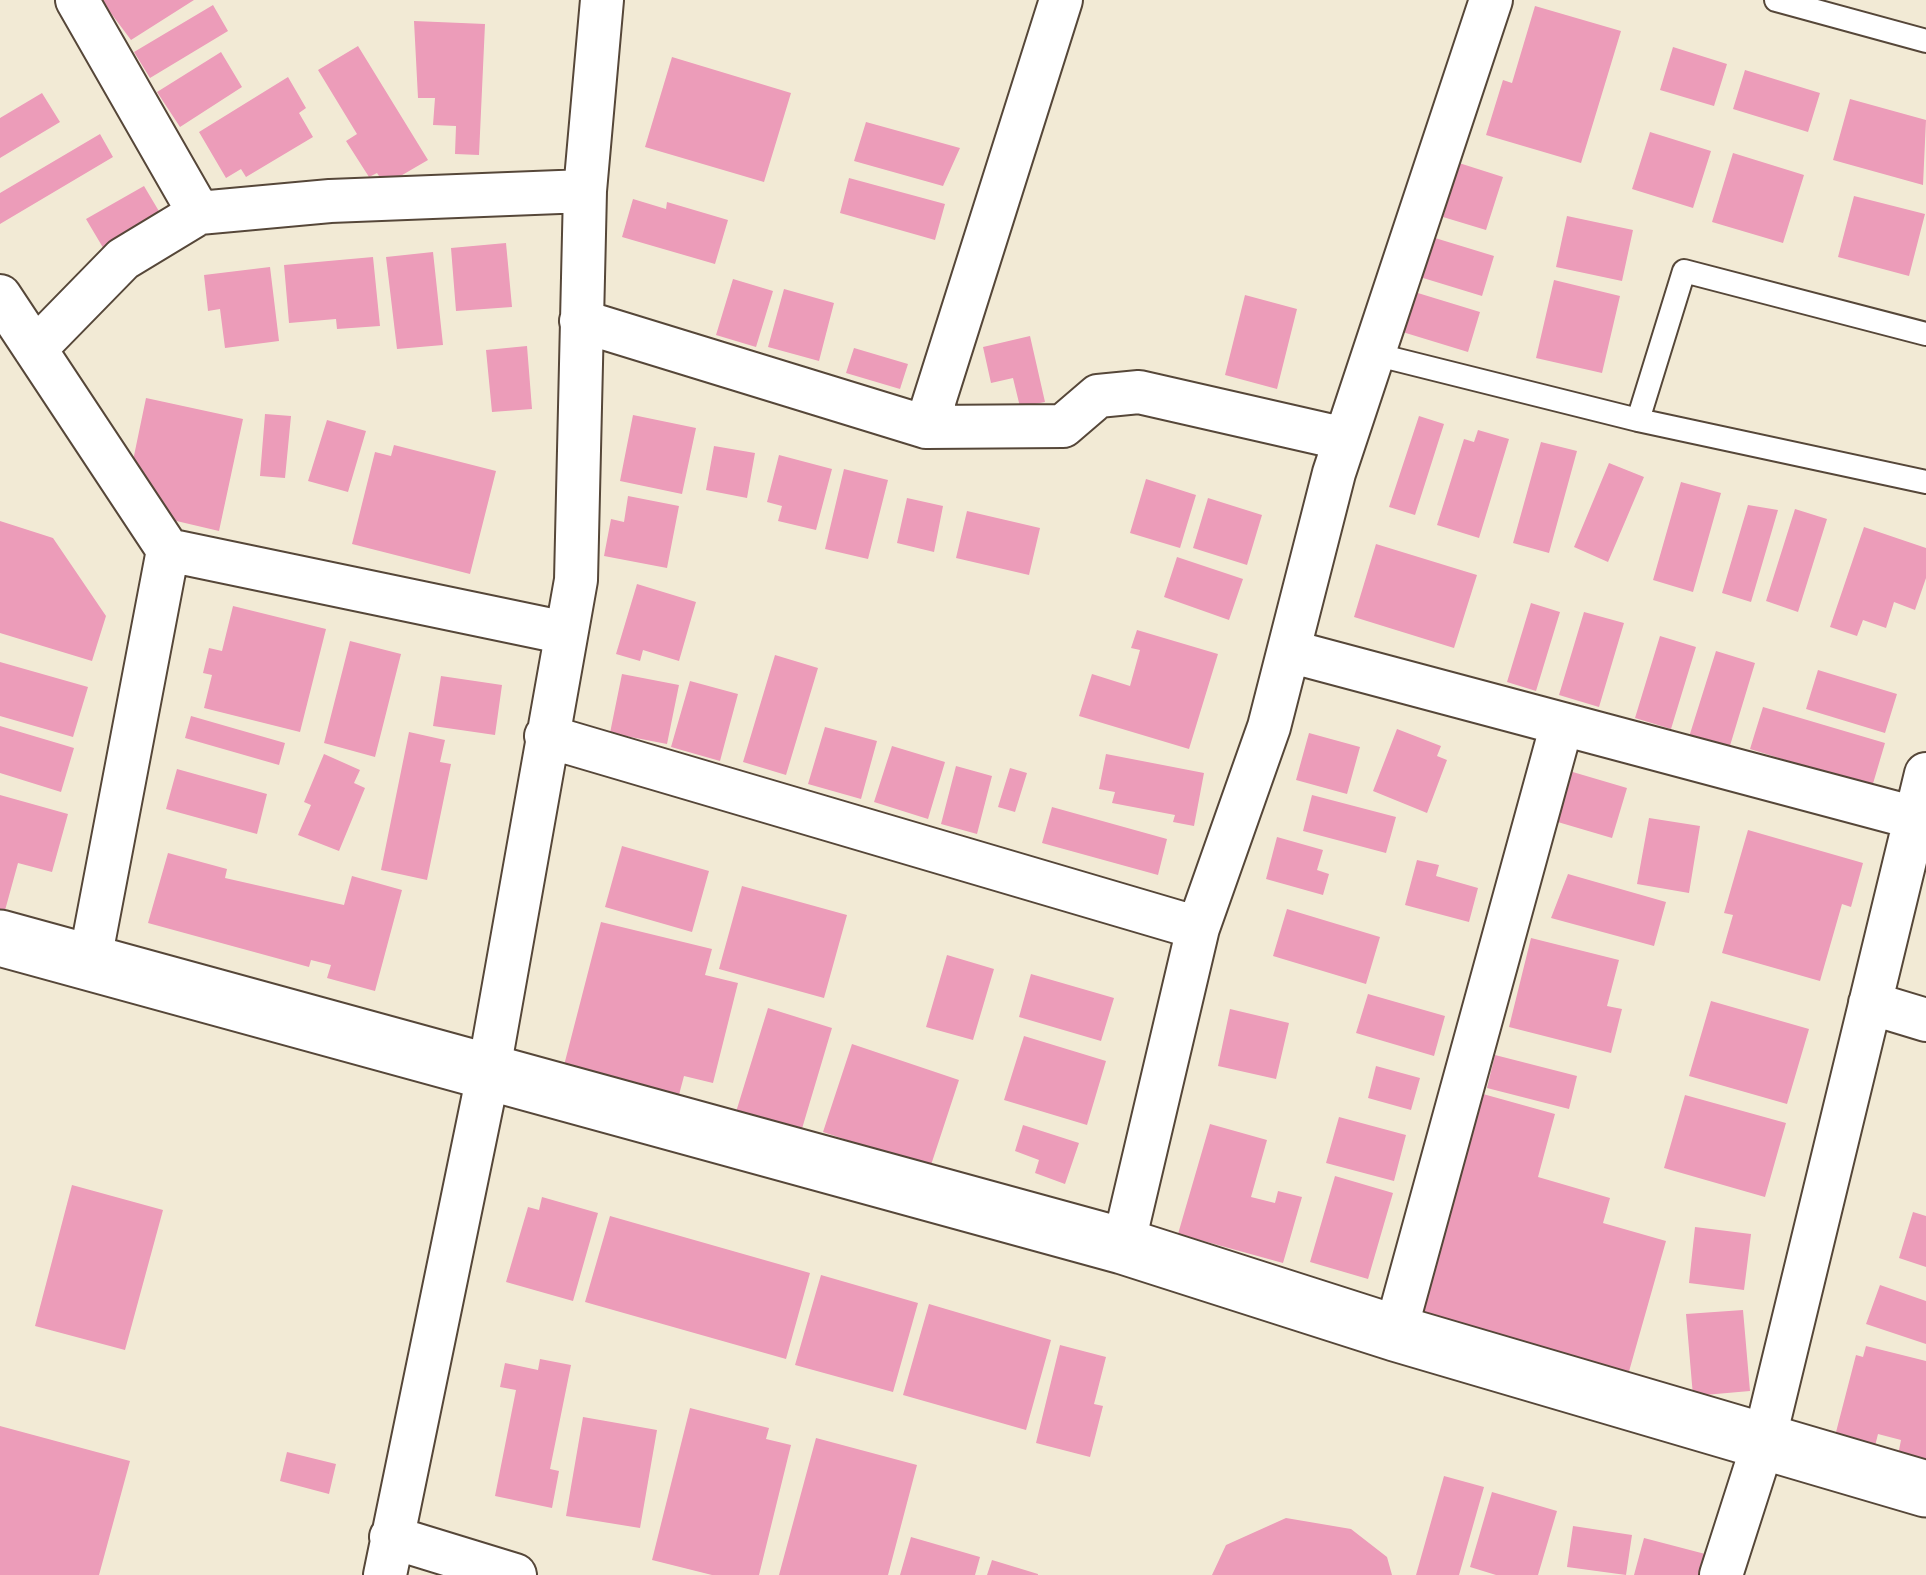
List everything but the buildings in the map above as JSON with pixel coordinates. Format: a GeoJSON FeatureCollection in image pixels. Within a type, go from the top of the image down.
{"type":"FeatureCollection","features":[{"type":"Feature","properties":{"kind":"street"},"geometry":{"type":"LineString","coordinates":[[78,0],[199,214]]}},
{"type":"Feature","properties":{"kind":"street"},"geometry":{"type":"LineString","coordinates":[[515,1575],[388,1556],[488,1075],[576,580],[585,191],[602,0]]}},
{"type":"Feature","properties":{"kind":"street"},"geometry":{"type":"LineString","coordinates":[[926,427],[1061,0]]}},
{"type":"Feature","properties":{"kind":"street"},"geometry":{"type":"LineString","coordinates":[[1122,1246],[1198,928],[1270,727],[1345,439],[1491,0]]}},
{"type":"Feature","properties":{"kind":"street"},"geometry":{"type":"LineString","coordinates":[[35,349],[123,259],[199,214],[330,201],[585,191]]}},
{"type":"Feature","properties":{"kind":"street"},"geometry":{"type":"LineString","coordinates":[[0,296],[168,550],[90,965]]}},
{"type":"Feature","properties":{"kind":"street"},"geometry":{"type":"LineString","coordinates":[[581,322],[926,427],[1064,426],[1098,396],[1139,392],[1345,439]]}},
{"type":"Feature","properties":{"kind":"street"},"geometry":{"type":"LineString","coordinates":[[168,550],[566,634]]}},
{"type":"Feature","properties":{"kind":"street"},"geometry":{"type":"LineString","coordinates":[[1289,652],[1915,818]]}},
{"type":"Feature","properties":{"kind":"street"},"geometry":{"type":"LineString","coordinates":[[1396,1333],[1562,724]]}},
{"type":"Feature","properties":{"kind":"street"},"geometry":{"type":"LineString","coordinates":[[546,736],[1198,928]]}},
{"type":"Feature","properties":{"kind":"street"},"geometry":{"type":"LineString","coordinates":[[1721,1575],[1764,1440],[1926,774]]}},
{"type":"Feature","properties":{"kind":"street"},"geometry":{"type":"LineString","coordinates":[[0,938],[1122,1246],[1396,1333],[1926,1489]]}},
{"type":"Feature","properties":{"kind":"street"},"geometry":{"type":"LineString","coordinates":[[1870,1003],[1926,1020]]}},
{"type":"Feature","properties":{"kind":"lane"},"geometry":{"type":"LineString","coordinates":[[1776,0],[1926,41]]}},
{"type":"Feature","properties":{"kind":"lane"},"geometry":{"type":"LineString","coordinates":[[1638,420],[1684,271],[1926,334]]}},
{"type":"Feature","properties":{"kind":"lane"},"geometry":{"type":"LineString","coordinates":[[1374,354],[1638,420],[1926,482]]}}]}
